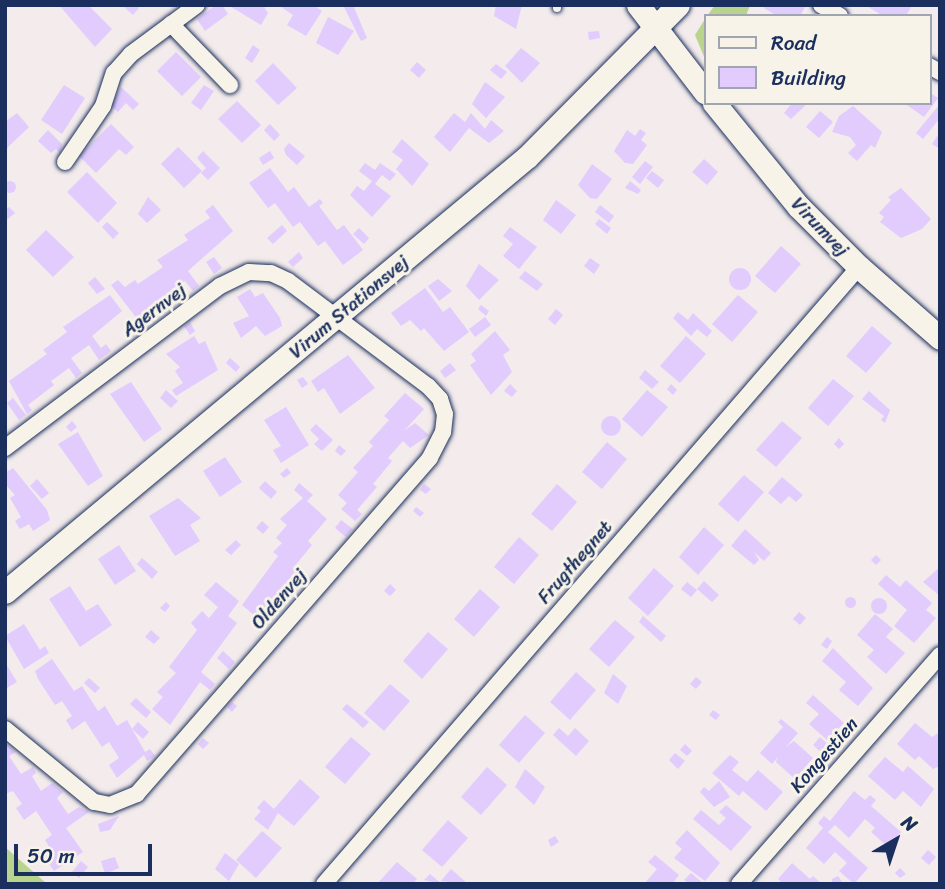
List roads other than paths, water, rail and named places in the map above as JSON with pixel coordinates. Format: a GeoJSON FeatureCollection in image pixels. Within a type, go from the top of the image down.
{"type":"FeatureCollection","features":[{"type":"Feature","properties":{"kind":"street"},"geometry":{"type":"LineString","coordinates":[[65,162],[103,106],[114,73],[131,54],[198,5]]}},
{"type":"Feature","properties":{"kind":"street"},"geometry":{"type":"LineString","coordinates":[[638,5],[704,91]]}},
{"type":"Feature","properties":{"kind":"street","name":"Virum Stationsvej"},"geometry":{"type":"LineString","coordinates":[[5,592],[527,157],[678,5]]}},
{"type":"Feature","properties":{"kind":"street"},"geometry":{"type":"LineString","coordinates":[[821,5],[837,14]]}},
{"type":"Feature","properties":{"kind":"street"},"geometry":{"type":"LineString","coordinates":[[171,24],[230,85]]}},
{"type":"Feature","properties":{"kind":"street","name":"Virumvej"},"geometry":{"type":"LineString","coordinates":[[716,105],[753,155],[859,267],[940,338]]}},
{"type":"Feature","properties":{"kind":"street","name":"Frugthegnet"},"geometry":{"type":"LineString","coordinates":[[324,884],[859,267]]}},
{"type":"Feature","properties":{"kind":"street","name":"Agernvej"},"geometry":{"type":"LineString","coordinates":[[5,447],[220,286],[249,272],[271,273],[288,281],[336,317]]}},
{"type":"Feature","properties":{"kind":"street","name":"Oldenvej"},"geometry":{"type":"LineString","coordinates":[[5,729],[94,802],[110,805],[137,794],[430,458],[443,432],[440,399],[336,317]]}},
{"type":"Feature","properties":{"kind":"street","name":"Kongestien"},"geometry":{"type":"LineString","coordinates":[[739,884],[940,655]]}}]}
